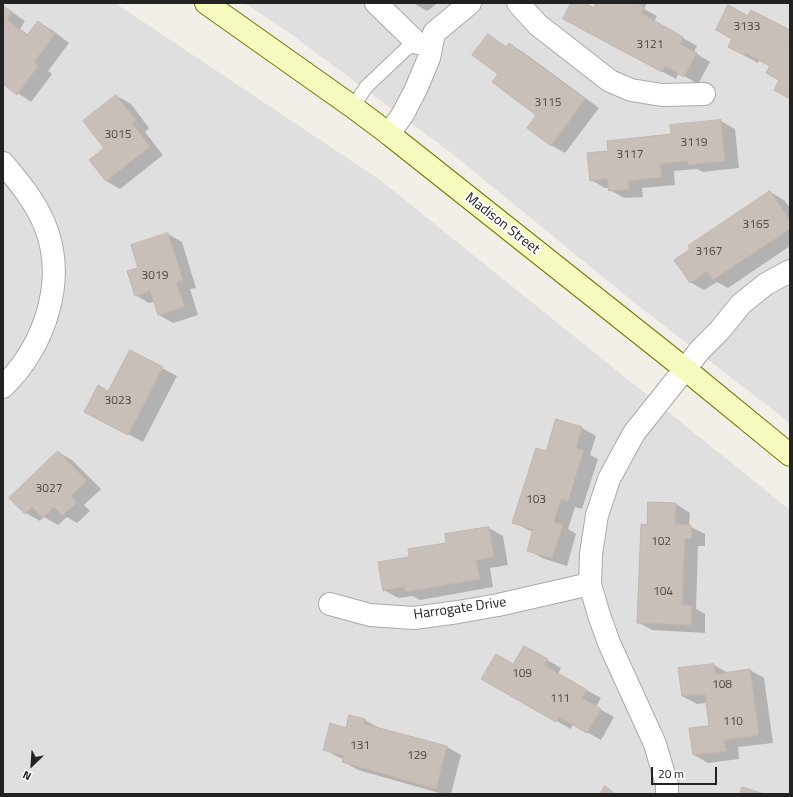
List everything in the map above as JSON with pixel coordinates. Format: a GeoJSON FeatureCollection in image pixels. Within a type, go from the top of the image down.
{"type":"FeatureCollection","features":[{"type":"Feature","properties":{"kind":"street","name":"Madison Street"},"geometry":{"type":"LineString","coordinates":[[206,3],[389,134],[790,454]]}},
{"type":"Feature","properties":{"kind":"street"},"geometry":{"type":"LineString","coordinates":[[376,3],[426,38],[429,58],[416,89],[403,114],[389,134]]}},
{"type":"Feature","properties":{"kind":"street"},"geometry":{"type":"LineString","coordinates":[[426,38],[470,3]]}},
{"type":"Feature","properties":{"kind":"street"},"geometry":{"type":"LineString","coordinates":[[518,3],[538,25],[610,81],[631,90],[662,95],[704,94]]}},
{"type":"Feature","properties":{"kind":"street"},"geometry":{"type":"LineString","coordinates":[[3,163],[25,190],[44,225],[52,258],[53,289],[51,303],[41,333],[26,359],[3,387]]}},
{"type":"Feature","properties":{"kind":"street"},"geometry":{"type":"LineString","coordinates":[[667,794],[667,785],[654,744],[609,643],[599,616],[590,584],[591,554],[597,515],[609,479],[634,433],[700,350],[720,330],[741,304],[766,284],[790,271]]}},
{"type":"Feature","properties":{"kind":"street","name":"Harrogate Drive"},"geometry":{"type":"LineString","coordinates":[[330,604],[370,614],[414,618],[498,605],[590,584]]}},
{"type":"Feature","properties":{"kind":"lane"},"geometry":{"type":"LineString","coordinates":[[353,107],[366,86],[406,49],[426,38]]}},
{"type":"Feature","properties":{"kind":"shaded area"},"geometry":{"type":"Polygon","coordinates":[[[3,3],[115,3],[380,180],[790,510],[790,794],[3,794],[3,3]]]}},
{"type":"Feature","properties":{"kind":"shaded area"},"geometry":{"type":"Polygon","coordinates":[[[244,3],[790,3],[790,423],[636,304],[450,152],[288,32],[244,3]]]}},
{"type":"Feature","properties":{"kind":"building"},"geometry":{"type":"Polygon","coordinates":[[[571,3],[585,3],[594,8],[596,3],[636,3],[644,7],[641,13],[683,37],[680,44],[697,53],[684,77],[665,66],[662,72],[563,19],[571,3]]]}},
{"type":"Feature","properties":{"kind":"building"},"geometry":{"type":"Polygon","coordinates":[[[728,5],[748,16],[751,10],[790,30],[790,39],[788,42],[790,43],[790,99],[774,90],[779,80],[766,73],[770,66],[745,53],[744,55],[728,47],[732,39],[716,30],[728,5]]]}},
{"type":"Feature","properties":{"kind":"building"},"geometry":{"type":"Polygon","coordinates":[[[3,6],[12,12],[7,20],[27,35],[38,21],[55,34],[34,62],[38,66],[17,95],[3,84],[3,6]]]}},
{"type":"Feature","properties":{"kind":"building"},"geometry":{"type":"Polygon","coordinates":[[[488,34],[506,47],[509,43],[585,99],[551,146],[527,128],[536,115],[492,82],[498,74],[472,55],[488,34]]]}},
{"type":"Feature","properties":{"kind":"building"},"geometry":{"type":"Polygon","coordinates":[[[116,95],[136,120],[132,123],[150,147],[106,181],[89,160],[104,148],[83,121],[116,95]]]}},
{"type":"Feature","properties":{"kind":"building"},"geometry":{"type":"Polygon","coordinates":[[[721,120],[725,161],[688,165],[687,161],[660,164],[662,177],[628,181],[629,189],[609,191],[607,179],[590,181],[587,153],[608,151],[607,141],[671,134],[670,125],[721,120]]]}},
{"type":"Feature","properties":{"kind":"building"},"geometry":{"type":"Polygon","coordinates":[[[770,191],[790,220],[790,229],[713,280],[707,271],[690,283],[674,260],[690,249],[688,246],[770,191]]]}},
{"type":"Feature","properties":{"kind":"building"},"geometry":{"type":"Polygon","coordinates":[[[168,233],[183,280],[176,282],[185,307],[158,315],[150,291],[135,296],[127,271],[138,268],[131,245],[168,233]]]}},
{"type":"Feature","properties":{"kind":"building"},"geometry":{"type":"Polygon","coordinates":[[[130,350],[163,367],[128,435],[84,412],[98,385],[108,391],[130,350]]]}},
{"type":"Feature","properties":{"kind":"building"},"geometry":{"type":"Polygon","coordinates":[[[556,419],[582,427],[576,448],[584,450],[568,501],[561,499],[554,522],[563,525],[552,558],[527,551],[533,529],[512,523],[536,448],[546,451],[556,419]]]}},
{"type":"Feature","properties":{"kind":"building"},"geometry":{"type":"Polygon","coordinates":[[[58,451],[87,481],[71,496],[77,502],[62,516],[54,507],[43,518],[32,507],[25,514],[9,498],[58,451]]]}},
{"type":"Feature","properties":{"kind":"building"},"geometry":{"type":"Polygon","coordinates":[[[648,502],[676,503],[675,524],[691,525],[691,539],[685,539],[682,605],[692,605],[691,625],[637,623],[641,524],[647,525],[648,502]]]}},
{"type":"Feature","properties":{"kind":"building"},"geometry":{"type":"Polygon","coordinates":[[[489,527],[494,557],[476,560],[480,579],[405,592],[404,587],[383,591],[378,562],[409,557],[408,549],[446,543],[445,534],[489,527]]]}},
{"type":"Feature","properties":{"kind":"building"},"geometry":{"type":"Polygon","coordinates":[[[524,646],[548,659],[544,665],[587,690],[582,698],[601,709],[587,733],[559,717],[556,722],[481,679],[496,654],[513,664],[524,646]]]}},
{"type":"Feature","properties":{"kind":"building"},"geometry":{"type":"Polygon","coordinates":[[[714,664],[716,674],[750,669],[759,735],[724,740],[726,751],[693,755],[689,728],[709,726],[705,694],[682,696],[678,668],[714,664]]]}},
{"type":"Feature","properties":{"kind":"building"},"geometry":{"type":"Polygon","coordinates":[[[349,715],[365,719],[364,724],[447,746],[436,789],[342,762],[344,756],[323,750],[330,723],[346,728],[349,715]]]}},
{"type":"Feature","properties":{"kind":"building"},"geometry":{"type":"Polygon","coordinates":[[[605,786],[615,794],[600,794],[605,786]]]}},
{"type":"Feature","properties":{"kind":"building"},"geometry":{"type":"Polygon","coordinates":[[[742,787],[764,794],[740,794],[742,787]]]}}]}
